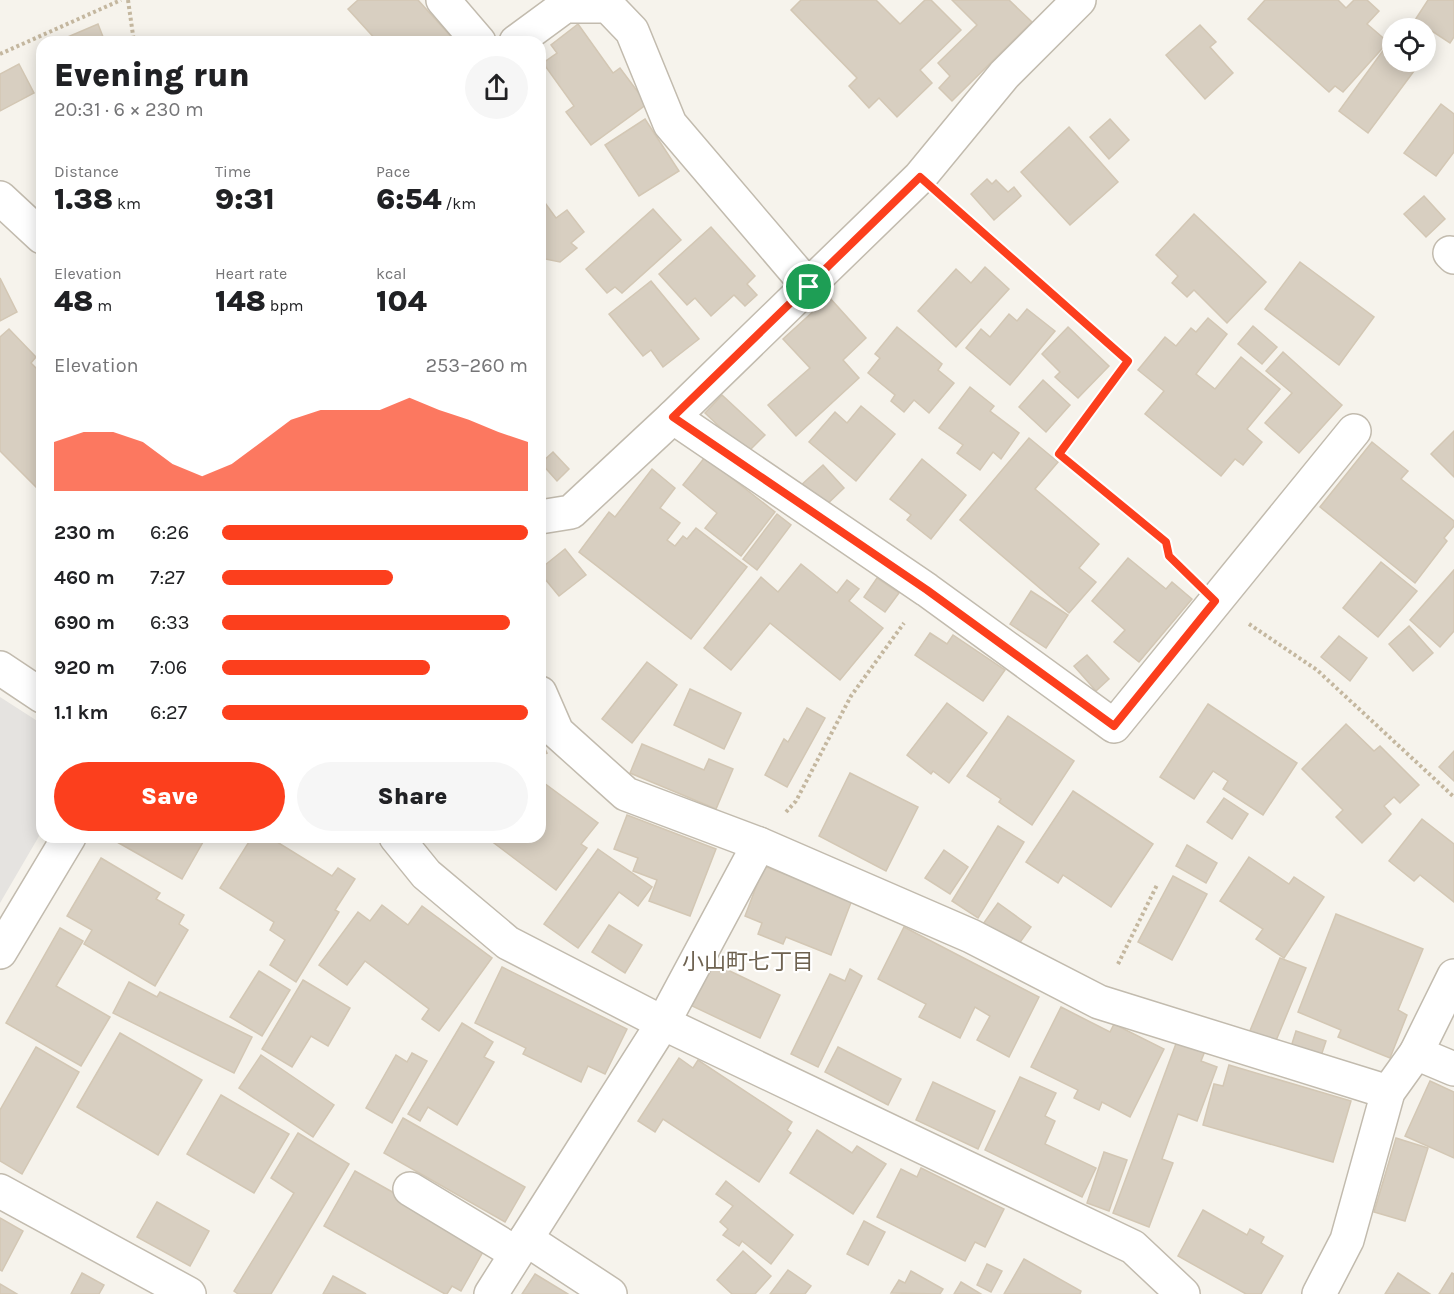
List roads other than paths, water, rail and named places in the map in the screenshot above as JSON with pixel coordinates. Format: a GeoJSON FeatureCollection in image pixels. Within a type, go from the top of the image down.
{"type":"FeatureCollection","features":[{"type":"Feature","properties":{"kind":"street"},"geometry":{"type":"LineString","coordinates":[[443,0],[473,36]]}},
{"type":"Feature","properties":{"kind":"street"},"geometry":{"type":"LineString","coordinates":[[546,516],[571,512],[809,287],[920,177],[1004,75],[1080,0]]}},
{"type":"Feature","properties":{"kind":"street"},"geometry":{"type":"LineString","coordinates":[[524,36],[565,6],[608,6],[632,31],[670,124],[809,287]]}},
{"type":"Feature","properties":{"kind":"street"},"geometry":{"type":"LineString","coordinates":[[0,198],[36,231]]}},
{"type":"Feature","properties":{"kind":"street"},"geometry":{"type":"LineString","coordinates":[[673,417],[927,590],[1114,726],[1354,431]]}},
{"type":"Feature","properties":{"kind":"street"},"geometry":{"type":"LineString","coordinates":[[0,668],[36,692]]}},
{"type":"Feature","properties":{"kind":"street"},"geometry":{"type":"LineString","coordinates":[[546,707],[557,732],[626,795],[759,844],[971,936],[1099,1002],[1388,1092]]}},
{"type":"Feature","properties":{"kind":"street"},"geometry":{"type":"LineString","coordinates":[[0,952],[65,843]]}},
{"type":"Feature","properties":{"kind":"street"},"geometry":{"type":"LineString","coordinates":[[401,843],[426,874],[508,943],[663,1023],[1134,1247],[1183,1294]]}},
{"type":"Feature","properties":{"kind":"street"},"geometry":{"type":"LineString","coordinates":[[491,1294],[663,1023],[759,844]]}},
{"type":"Feature","properties":{"kind":"street"},"geometry":{"type":"LineString","coordinates":[[1319,1294],[1347,1240],[1388,1092],[1416,1053],[1454,976]]}},
{"type":"Feature","properties":{"kind":"street"},"geometry":{"type":"LineString","coordinates":[[1416,1053],[1454,1068]]}},
{"type":"Feature","properties":{"kind":"street"},"geometry":{"type":"LineString","coordinates":[[410,1189],[610,1294]]}},
{"type":"Feature","properties":{"kind":"street"},"geometry":{"type":"LineString","coordinates":[[0,1191],[178,1291]]}},
{"type":"Feature","properties":{"kind":"district","name":"小山町七丁目"},"geometry":{"type":"Point","coordinates":[748,962]}}]}
